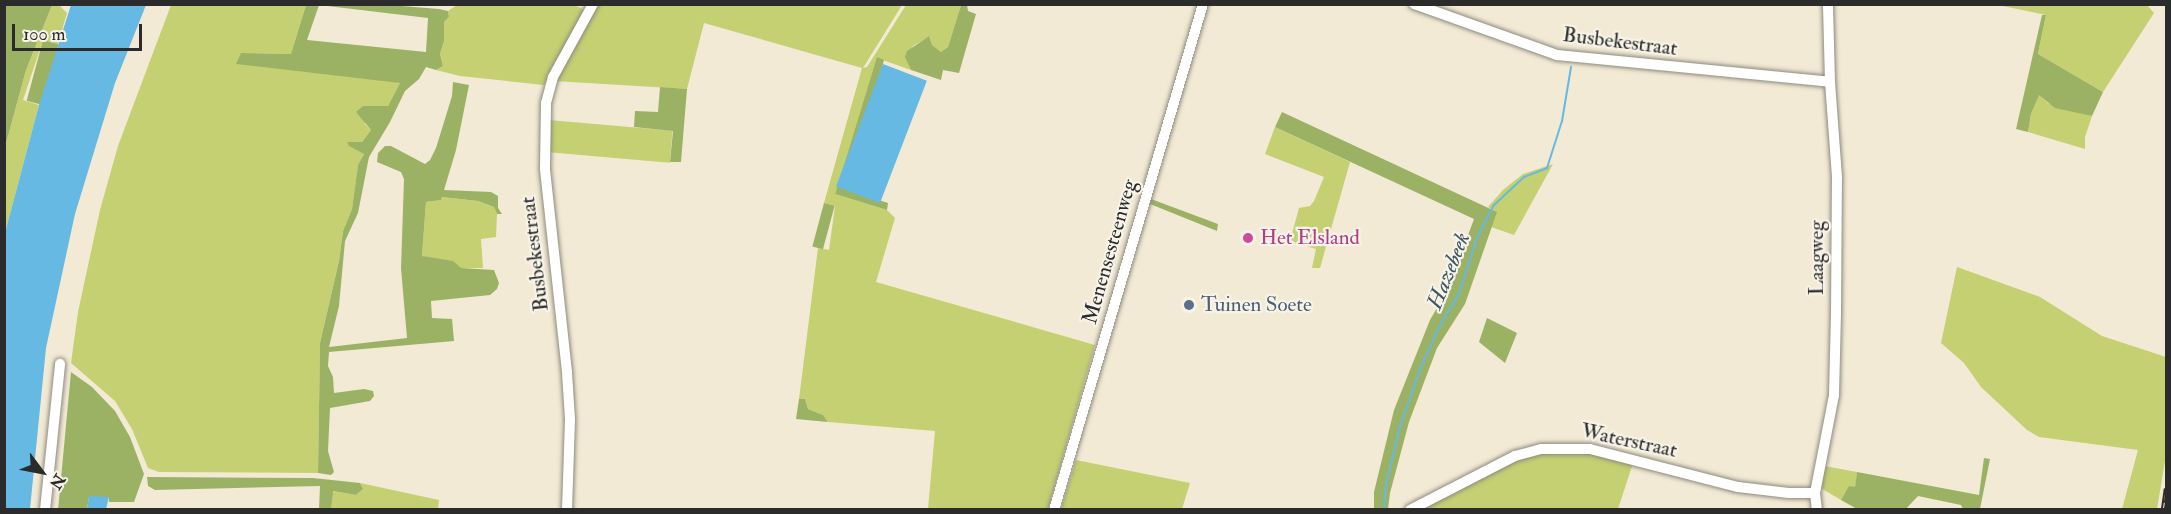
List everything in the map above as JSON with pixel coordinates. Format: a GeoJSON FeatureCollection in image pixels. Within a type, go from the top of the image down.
{"type":"FeatureCollection","features":[{"type":"Feature","properties":{"kind":"street","name":"Busbekestraat"},"geometry":{"type":"LineString","coordinates":[[567,510],[570,419],[545,168],[546,103],[553,77],[593,4]]}},
{"type":"Feature","properties":{"kind":"street","name":"Menensesteenweg"},"geometry":{"type":"LineString","coordinates":[[1054,510],[1203,4]]}},
{"type":"Feature","properties":{"kind":"street","name":"Busbekestraat"},"geometry":{"type":"LineString","coordinates":[[1414,4],[1557,55],[1830,82]]}},
{"type":"Feature","properties":{"kind":"street","name":"Laagweg"},"geometry":{"type":"LineString","coordinates":[[1817,510],[1815,493],[1834,394],[1837,177],[1830,82],[1828,4]]}},
{"type":"Feature","properties":{"kind":"street"},"geometry":{"type":"LineString","coordinates":[[45,510],[60,364]]}},
{"type":"Feature","properties":{"kind":"street","name":"Waterstraat"},"geometry":{"type":"LineString","coordinates":[[1410,510],[1515,456],[1541,449],[1590,449],[1738,487],[1789,493],[1815,493]]}},
{"type":"Feature","properties":{"kind":"green space"},"geometry":{"type":"Polygon","coordinates":[[[5,4],[52,5],[26,70],[5,147],[5,4]]]}},
{"type":"Feature","properties":{"kind":"green space"},"geometry":{"type":"Polygon","coordinates":[[[1993,4],[2146,4],[2154,13],[2103,92],[2038,54],[2046,15],[1993,4]]]}},
{"type":"Feature","properties":{"kind":"green space"},"geometry":{"type":"Polygon","coordinates":[[[52,5],[59,5],[67,13],[58,44],[43,40],[23,100],[39,105],[5,233],[5,147],[26,70],[52,5]]]}},
{"type":"Feature","properties":{"kind":"green space"},"geometry":{"type":"Polygon","coordinates":[[[171,5],[306,5],[291,54],[241,53],[400,83],[388,106],[363,106],[365,124],[371,130],[362,142],[348,142],[364,153],[358,166],[352,209],[343,231],[339,261],[320,343],[318,473],[159,472],[148,468],[132,429],[115,401],[71,363],[78,312],[100,210],[118,146],[171,5]]]}},
{"type":"Feature","properties":{"kind":"green space"},"geometry":{"type":"Polygon","coordinates":[[[306,5],[319,5],[389,5],[448,11],[449,17],[444,22],[444,41],[440,54],[443,66],[436,70],[426,67],[419,79],[405,91],[369,157],[358,213],[345,241],[339,306],[329,347],[407,338],[401,268],[404,179],[401,172],[377,162],[378,153],[385,146],[391,146],[425,164],[430,160],[452,96],[453,82],[469,85],[456,150],[444,190],[491,192],[498,196],[498,208],[502,214],[497,214],[494,207],[478,201],[442,197],[441,200],[426,202],[422,256],[453,261],[461,268],[494,270],[499,283],[497,289],[490,295],[431,301],[432,318],[452,319],[454,341],[329,352],[328,366],[333,377],[334,393],[364,389],[373,391],[374,396],[370,401],[330,408],[328,451],[334,472],[331,475],[318,473],[320,343],[339,261],[343,231],[352,209],[358,165],[364,154],[349,146],[347,142],[362,142],[371,130],[356,112],[363,106],[388,106],[400,83],[236,64],[241,53],[291,54],[306,5]],[[319,5],[307,40],[426,52],[428,18],[319,5]]]}},
{"type":"Feature","properties":{"kind":"green space"},"geometry":{"type":"Polygon","coordinates":[[[457,5],[574,5],[587,11],[544,85],[460,76],[436,70],[443,66],[440,54],[444,41],[444,22],[449,17],[448,11],[457,5]]]}},
{"type":"Feature","properties":{"kind":"green space"},"geometry":{"type":"Polygon","coordinates":[[[596,5],[902,5],[863,68],[867,67],[906,5],[961,5],[948,47],[941,52],[932,45],[929,37],[913,46],[906,57],[911,70],[877,58],[835,194],[887,210],[895,218],[876,282],[1095,345],[1048,509],[928,509],[935,431],[828,422],[823,415],[808,409],[805,399],[799,399],[818,248],[829,250],[835,206],[824,203],[862,68],[704,23],[687,89],[554,81],[596,5]]]}},
{"type":"Feature","properties":{"kind":"green space"},"geometry":{"type":"Polygon","coordinates":[[[961,5],[967,5],[968,11],[976,14],[959,73],[943,70],[941,80],[911,70],[905,57],[907,51],[929,36],[932,45],[941,52],[948,47],[961,5]]]}},
{"type":"Feature","properties":{"kind":"green space"},"geometry":{"type":"Polygon","coordinates":[[[2042,15],[2046,15],[2038,54],[2103,92],[2092,116],[2055,108],[2039,95],[2031,114],[2028,132],[2016,129],[2042,15]]]}},
{"type":"Feature","properties":{"kind":"green space"},"geometry":{"type":"Polygon","coordinates":[[[43,40],[58,44],[42,105],[27,101],[43,40]]]}},
{"type":"Feature","properties":{"kind":"green space"},"geometry":{"type":"Polygon","coordinates":[[[877,57],[884,60],[845,189],[888,203],[887,210],[835,194],[877,57]]]}},
{"type":"Feature","properties":{"kind":"green space"},"geometry":{"type":"Polygon","coordinates":[[[660,87],[687,89],[681,162],[670,162],[673,131],[634,127],[635,111],[658,112],[660,87]]]}},
{"type":"Feature","properties":{"kind":"green space"},"geometry":{"type":"Polygon","coordinates":[[[2039,94],[2048,103],[2092,116],[2085,137],[2085,149],[2028,132],[2031,114],[2039,94]]]}},
{"type":"Feature","properties":{"kind":"green space"},"geometry":{"type":"Polygon","coordinates":[[[1282,112],[1497,212],[1465,304],[1437,348],[1409,422],[1390,493],[1388,509],[1374,509],[1374,492],[1394,410],[1430,320],[1448,289],[1474,219],[1275,127],[1282,112]]]}},
{"type":"Feature","properties":{"kind":"green space"},"geometry":{"type":"Polygon","coordinates":[[[549,120],[673,131],[670,163],[546,152],[549,120]]]}},
{"type":"Feature","properties":{"kind":"green space"},"geometry":{"type":"Polygon","coordinates":[[[1275,127],[1350,162],[1320,268],[1312,268],[1316,249],[1290,241],[1299,208],[1310,206],[1324,177],[1265,154],[1275,127]]]}},
{"type":"Feature","properties":{"kind":"green space"},"geometry":{"type":"Polygon","coordinates":[[[1553,164],[1514,235],[1491,227],[1496,212],[1488,207],[1503,190],[1523,174],[1553,164]]]}},
{"type":"Feature","properties":{"kind":"green space"},"geometry":{"type":"Polygon","coordinates":[[[442,197],[478,201],[494,207],[497,214],[496,237],[481,239],[483,268],[461,268],[422,256],[426,202],[441,200],[442,197]]]}},
{"type":"Feature","properties":{"kind":"green space"},"geometry":{"type":"Polygon","coordinates":[[[1151,199],[1218,224],[1217,231],[1150,204],[1151,199]]]}},
{"type":"Feature","properties":{"kind":"green space"},"geometry":{"type":"Polygon","coordinates":[[[824,203],[835,206],[823,249],[812,246],[824,203]]]}},
{"type":"Feature","properties":{"kind":"green space"},"geometry":{"type":"Polygon","coordinates":[[[1957,267],[2040,297],[2102,336],[2166,357],[2166,455],[2157,509],[2122,509],[2138,450],[2039,437],[2027,430],[1981,387],[1964,363],[1941,343],[1957,267]]]}},
{"type":"Feature","properties":{"kind":"green space"},"geometry":{"type":"Polygon","coordinates":[[[1487,318],[1517,333],[1505,363],[1479,342],[1487,318]]]}},
{"type":"Feature","properties":{"kind":"green space"},"geometry":{"type":"Polygon","coordinates":[[[71,372],[92,387],[115,411],[130,437],[144,474],[134,502],[109,502],[109,497],[89,497],[87,509],[58,510],[71,372]]]}},
{"type":"Feature","properties":{"kind":"green space"},"geometry":{"type":"Polygon","coordinates":[[[799,399],[805,399],[808,409],[823,415],[828,422],[796,419],[799,399]]]}},
{"type":"Feature","properties":{"kind":"green space"},"geometry":{"type":"Polygon","coordinates":[[[1540,452],[1587,452],[1633,463],[1618,509],[1416,510],[1521,457],[1540,452]]]}},
{"type":"Feature","properties":{"kind":"green space"},"geometry":{"type":"Polygon","coordinates":[[[1984,458],[1990,459],[1980,509],[1963,509],[1961,505],[1918,496],[1905,510],[1857,509],[1841,500],[1849,486],[1855,487],[1857,472],[1979,495],[1984,458]]]}},
{"type":"Feature","properties":{"kind":"green space"},"geometry":{"type":"Polygon","coordinates":[[[1076,460],[1190,483],[1182,509],[1061,509],[1076,460]]]}},
{"type":"Feature","properties":{"kind":"green space"},"geometry":{"type":"Polygon","coordinates":[[[1824,466],[1857,472],[1855,488],[1849,487],[1841,500],[1819,487],[1824,466]]]}},
{"type":"Feature","properties":{"kind":"green space"},"geometry":{"type":"Polygon","coordinates":[[[147,477],[313,478],[360,483],[363,489],[356,495],[333,491],[331,509],[319,509],[320,486],[155,490],[148,486],[147,477]]]}},
{"type":"Feature","properties":{"kind":"green space"},"geometry":{"type":"Polygon","coordinates":[[[360,483],[439,500],[438,509],[331,510],[332,491],[356,495],[363,489],[360,483]]]}},
{"type":"Feature","properties":{"kind":"water"},"geometry":{"type":"Polygon","coordinates":[[[71,5],[146,5],[115,83],[75,214],[46,348],[30,509],[5,509],[5,233],[39,105],[71,5]]]}},
{"type":"Feature","properties":{"kind":"water"},"geometry":{"type":"Polygon","coordinates":[[[883,64],[927,81],[880,203],[836,186],[883,64]]]}},
{"type":"Feature","properties":{"kind":"water"},"geometry":{"type":"Polygon","coordinates":[[[89,496],[109,497],[106,509],[87,509],[89,496]]]}},
{"type":"Feature","properties":{"kind":"waterway","name":"Hazebeek"},"geometry":{"type":"LineString","coordinates":[[1384,510],[1385,489],[1400,426],[1421,367],[1438,329],[1458,296],[1477,238],[1493,206],[1524,177],[1547,168],[1562,121],[1571,67]]}},
{"type":"Feature","properties":{"kind":"railway"},"geometry":{"type":"LineString","coordinates":[[2163,510],[2166,488]]}},
{"type":"Feature","properties":{"kind":"place","name":"Het Elsland"},"geometry":{"type":"Point","coordinates":[1248,238]}},
{"type":"Feature","properties":{"kind":"place","name":"Tuinen Soete"},"geometry":{"type":"Point","coordinates":[1189,305]}}]}
